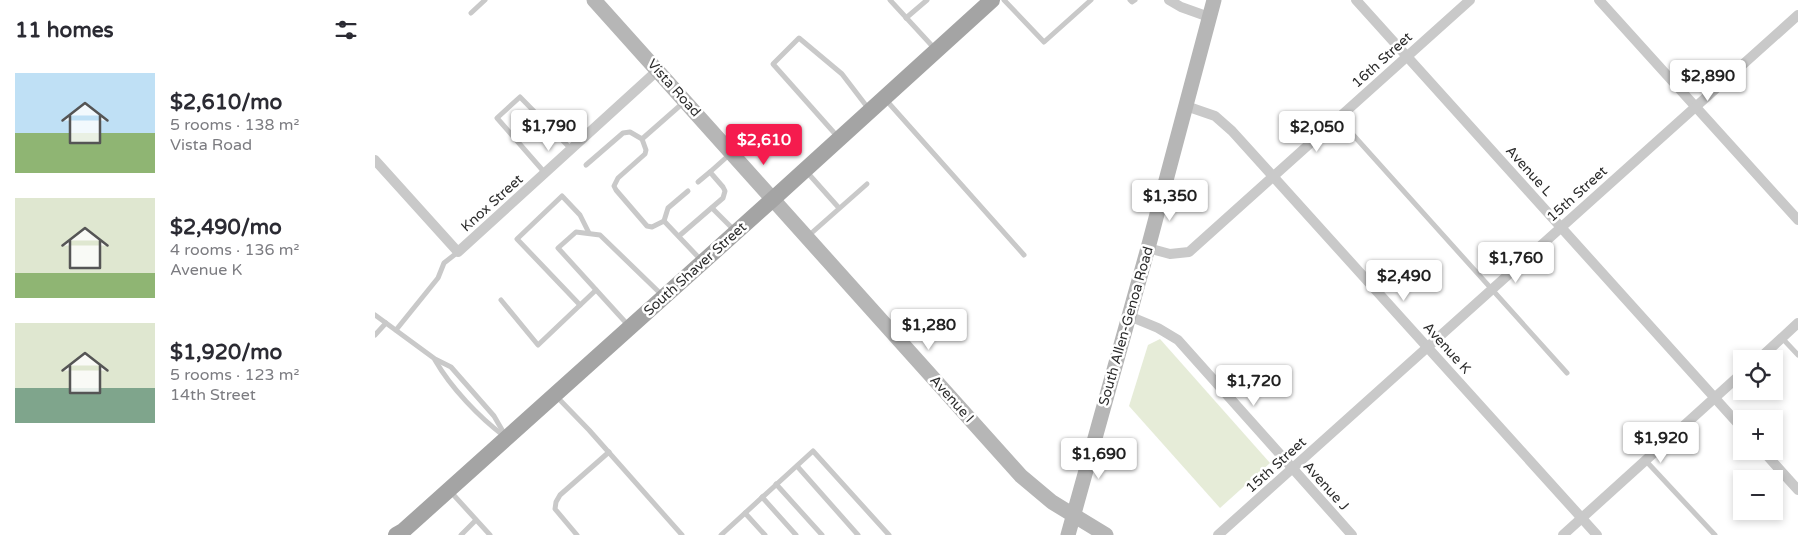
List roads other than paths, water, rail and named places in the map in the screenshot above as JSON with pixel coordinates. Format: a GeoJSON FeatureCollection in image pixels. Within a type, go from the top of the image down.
{"type":"FeatureCollection","features":[{"type":"Feature","properties":{"kind":"main road","name":"South Shaver Street"},"geometry":{"type":"LineString","coordinates":[[396,535],[665,297],[992,0]]}},
{"type":"Feature","properties":{"kind":"street","name":"Vista Road"},"geometry":{"type":"LineString","coordinates":[[594,0],[773,199]]}},
{"type":"Feature","properties":{"kind":"street"},"geometry":{"type":"LineString","coordinates":[[1169,0],[1181,7],[1209,17]]}},
{"type":"Feature","properties":{"kind":"street","name":"South Allen-Genoa Road"},"geometry":{"type":"LineString","coordinates":[[1068,535],[1148,248],[1214,0]]}},
{"type":"Feature","properties":{"kind":"street","name":"Avenue L"},"geometry":{"type":"LineString","coordinates":[[1355,0],[1733,419]]}},
{"type":"Feature","properties":{"kind":"street","name":"16th Street"},"geometry":{"type":"LineString","coordinates":[[1148,248],[1170,254],[1189,252],[1470,0]]}},
{"type":"Feature","properties":{"kind":"street"},"geometry":{"type":"LineString","coordinates":[[1599,0],[1798,220]]}},
{"type":"Feature","properties":{"kind":"street","name":"15th Street"},"geometry":{"type":"LineString","coordinates":[[1219,535],[1798,15]]}},
{"type":"Feature","properties":{"kind":"street","name":"Knox Street"},"geometry":{"type":"LineString","coordinates":[[375,160],[458,252],[658,70]]}},
{"type":"Feature","properties":{"kind":"street","name":"Avenue K"},"geometry":{"type":"LineString","coordinates":[[1186,106],[1215,116],[1232,131],[1597,535]]}},
{"type":"Feature","properties":{"kind":"street","name":"Avenue I"},"geometry":{"type":"LineString","coordinates":[[773,199],[1021,476],[1052,502],[1106,535]]}},
{"type":"Feature","properties":{"kind":"street","name":"Avenue J"},"geometry":{"type":"LineString","coordinates":[[1129,316],[1158,328],[1178,340],[1352,535]]}},
{"type":"Feature","properties":{"kind":"street"},"geometry":{"type":"LineString","coordinates":[[1768,350],[1798,323]]}},
{"type":"Feature","properties":{"kind":"street"},"geometry":{"type":"LineString","coordinates":[[1563,535],[1733,381]]}},
{"type":"Feature","properties":{"kind":"street"},"geometry":{"type":"LineString","coordinates":[[1771,460],[1798,490]]}},
{"type":"Feature","properties":{"kind":"lane"},"geometry":{"type":"LineString","coordinates":[[471,13],[485,0]]}},
{"type":"Feature","properties":{"kind":"lane"},"geometry":{"type":"LineString","coordinates":[[890,0],[936,50]]}},
{"type":"Feature","properties":{"kind":"lane"},"geometry":{"type":"LineString","coordinates":[[906,18],[927,0]]}},
{"type":"Feature","properties":{"kind":"lane"},"geometry":{"type":"LineString","coordinates":[[1004,0],[1044,42],[1091,0]]}},
{"type":"Feature","properties":{"kind":"lane"},"geometry":{"type":"LineString","coordinates":[[1130,0],[1132,2],[1135,0]]}},
{"type":"Feature","properties":{"kind":"lane"},"geometry":{"type":"LineString","coordinates":[[839,138],[773,64],[799,38],[842,74],[869,110]]}},
{"type":"Feature","properties":{"kind":"lane"},"geometry":{"type":"LineString","coordinates":[[545,173],[497,118],[520,97],[571,149]]}},
{"type":"Feature","properties":{"kind":"lane"},"geometry":{"type":"LineString","coordinates":[[884,98],[1024,255]]}},
{"type":"Feature","properties":{"kind":"lane"},"geometry":{"type":"LineString","coordinates":[[642,139],[685,101]]}},
{"type":"Feature","properties":{"kind":"lane"},"geometry":{"type":"LineString","coordinates":[[1337,118],[1567,374]]}},
{"type":"Feature","properties":{"kind":"lane"},"geometry":{"type":"LineString","coordinates":[[586,165],[623,133],[630,132],[642,139],[646,150],[645,154],[618,178],[614,186],[647,226],[652,227],[664,221],[668,208],[688,191]]}},
{"type":"Feature","properties":{"kind":"lane"},"geometry":{"type":"LineString","coordinates":[[698,182],[732,153]]}},
{"type":"Feature","properties":{"kind":"lane"},"geometry":{"type":"LineString","coordinates":[[805,170],[839,208]]}},
{"type":"Feature","properties":{"kind":"lane"},"geometry":{"type":"LineString","coordinates":[[679,236],[723,198],[725,192],[723,186],[710,172]]}},
{"type":"Feature","properties":{"kind":"lane"},"geometry":{"type":"LineString","coordinates":[[807,237],[867,184]]}},
{"type":"Feature","properties":{"kind":"lane"},"geometry":{"type":"LineString","coordinates":[[580,305],[517,238],[562,196],[580,215],[589,233]]}},
{"type":"Feature","properties":{"kind":"lane"},"geometry":{"type":"LineString","coordinates":[[712,208],[736,232]]}},
{"type":"Feature","properties":{"kind":"lane"},"geometry":{"type":"LineString","coordinates":[[664,221],[703,262]]}},
{"type":"Feature","properties":{"kind":"lane"},"geometry":{"type":"LineString","coordinates":[[630,328],[558,248],[575,232],[600,235],[665,297]]}},
{"type":"Feature","properties":{"kind":"lane"},"geometry":{"type":"LineString","coordinates":[[396,330],[438,278],[444,263],[458,252]]}},
{"type":"Feature","properties":{"kind":"lane"},"geometry":{"type":"LineString","coordinates":[[501,300],[538,345],[596,290]]}},
{"type":"Feature","properties":{"kind":"lane"},"geometry":{"type":"LineString","coordinates":[[375,315],[435,359],[451,367],[494,416],[507,438]]}},
{"type":"Feature","properties":{"kind":"lane"},"geometry":{"type":"LineString","coordinates":[[375,336],[386,323]]}},
{"type":"Feature","properties":{"kind":"lane"},"geometry":{"type":"LineString","coordinates":[[1782,337],[1798,355]]}},
{"type":"Feature","properties":{"kind":"lane"},"geometry":{"type":"LineString","coordinates":[[435,359],[443,373],[487,423],[507,438]]}},
{"type":"Feature","properties":{"kind":"lane"},"geometry":{"type":"LineString","coordinates":[[555,395],[609,452],[682,535]]}},
{"type":"Feature","properties":{"kind":"lane"},"geometry":{"type":"LineString","coordinates":[[721,535],[727,533],[745,513],[813,451],[889,535]]}},
{"type":"Feature","properties":{"kind":"lane"},"geometry":{"type":"LineString","coordinates":[[577,535],[555,508],[556,502],[560,495],[609,452]]}},
{"type":"Feature","properties":{"kind":"lane"},"geometry":{"type":"LineString","coordinates":[[1646,461],[1715,535]]}},
{"type":"Feature","properties":{"kind":"lane"},"geometry":{"type":"LineString","coordinates":[[797,466],[858,535]]}},
{"type":"Feature","properties":{"kind":"lane"},"geometry":{"type":"LineString","coordinates":[[776,484],[822,535]]}},
{"type":"Feature","properties":{"kind":"lane"},"geometry":{"type":"LineString","coordinates":[[449,490],[490,535]]}},
{"type":"Feature","properties":{"kind":"lane"},"geometry":{"type":"LineString","coordinates":[[762,497],[796,535]]}},
{"type":"Feature","properties":{"kind":"lane"},"geometry":{"type":"LineString","coordinates":[[745,513],[765,535]]}},
{"type":"Feature","properties":{"kind":"lane"},"geometry":{"type":"LineString","coordinates":[[461,535],[476,520]]}}]}
